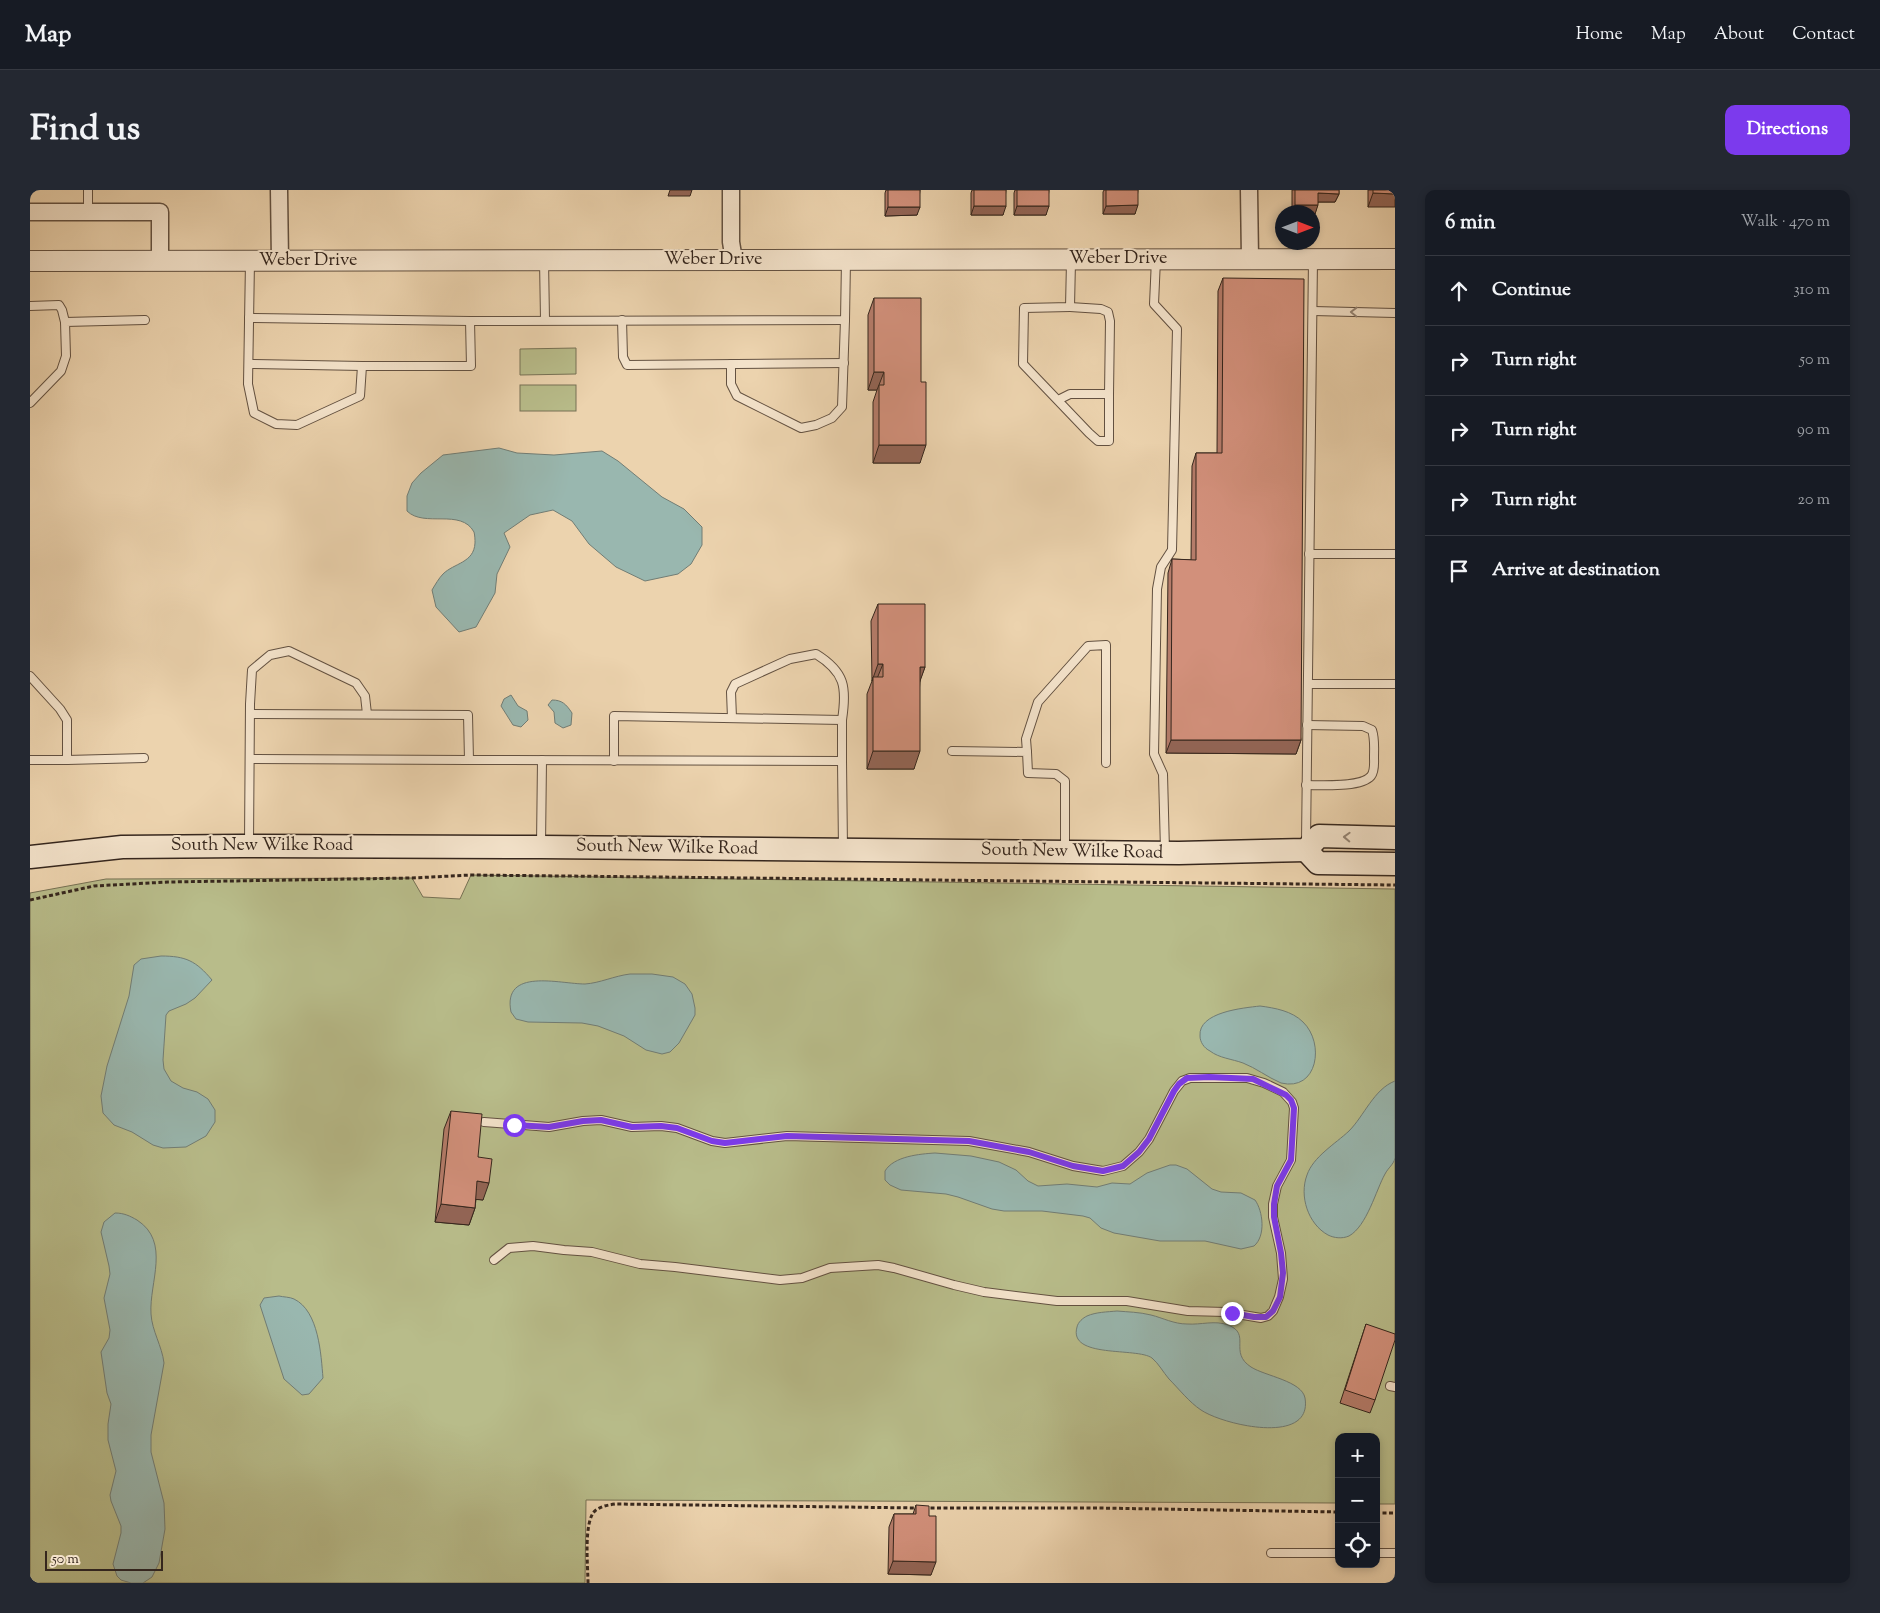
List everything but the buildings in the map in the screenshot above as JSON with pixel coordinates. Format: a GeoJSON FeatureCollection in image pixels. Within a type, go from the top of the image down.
{"type":"FeatureCollection","features":[{"type":"Feature","properties":{"kind":"main road"},"geometry":{"type":"LineString","coordinates":[[1395,838],[1319,836],[1306,850],[1318,863],[1395,864]]}},
{"type":"Feature","properties":{"kind":"main road","name":"South New Wilke Road"},"geometry":{"type":"LineString","coordinates":[[30,857],[122,846],[541,847],[1165,853],[1306,850]]}},
{"type":"Feature","properties":{"kind":"street"},"geometry":{"type":"LineString","coordinates":[[279,190],[280,261]]}},
{"type":"Feature","properties":{"kind":"street"},"geometry":{"type":"LineString","coordinates":[[731,190],[731,242],[734,260]]}},
{"type":"Feature","properties":{"kind":"street"},"geometry":{"type":"LineString","coordinates":[[1249,190],[1250,259]]}},
{"type":"Feature","properties":{"kind":"street"},"geometry":{"type":"LineString","coordinates":[[30,212],[160,212],[160,261]]}},
{"type":"Feature","properties":{"kind":"street","name":"Weber Drive"},"geometry":{"type":"LineString","coordinates":[[30,261],[1395,259]]}},
{"type":"Feature","properties":{"kind":"lane"},"geometry":{"type":"LineString","coordinates":[[88,190],[88,212]]}},
{"type":"Feature","properties":{"kind":"lane"},"geometry":{"type":"LineString","coordinates":[[1156,259],[1154,304],[1177,329],[1172,550],[1161,567],[1157,589],[1154,754],[1163,774],[1165,853]]}},
{"type":"Feature","properties":{"kind":"lane"},"geometry":{"type":"LineString","coordinates":[[1306,850],[1313,259]]}},
{"type":"Feature","properties":{"kind":"lane"},"geometry":{"type":"LineString","coordinates":[[544,260],[545,320]]}},
{"type":"Feature","properties":{"kind":"lane"},"geometry":{"type":"LineString","coordinates":[[731,364],[731,384],[737,396],[801,428],[816,426],[832,418],[842,407],[846,260]]}},
{"type":"Feature","properties":{"kind":"lane"},"geometry":{"type":"LineString","coordinates":[[1070,307],[1071,260]]}},
{"type":"Feature","properties":{"kind":"lane"},"geometry":{"type":"LineString","coordinates":[[250,261],[248,384],[254,413],[276,424],[297,426],[360,396],[362,366]]}},
{"type":"Feature","properties":{"kind":"lane"},"geometry":{"type":"LineString","coordinates":[[30,306],[58,306],[62,310],[65,322],[66,356],[61,371],[31,400]]}},
{"type":"Feature","properties":{"kind":"lane"},"geometry":{"type":"LineString","coordinates":[[1070,307],[1101,309],[1108,312],[1110,321],[1109,394],[1108,442],[1098,441],[1023,364],[1024,308],[1070,307]]}},
{"type":"Feature","properties":{"kind":"lane"},"geometry":{"type":"LineString","coordinates":[[1313,311],[1395,313]]}},
{"type":"Feature","properties":{"kind":"lane"},"geometry":{"type":"LineString","coordinates":[[249,318],[470,321],[845,320]]}},
{"type":"Feature","properties":{"kind":"lane"},"geometry":{"type":"LineString","coordinates":[[65,322],[145,320]]}},
{"type":"Feature","properties":{"kind":"lane"},"geometry":{"type":"LineString","coordinates":[[622,320],[622,357],[628,365],[844,364]]}},
{"type":"Feature","properties":{"kind":"lane"},"geometry":{"type":"LineString","coordinates":[[248,364],[471,366],[470,321]]}},
{"type":"Feature","properties":{"kind":"lane"},"geometry":{"type":"LineString","coordinates":[[1058,400],[1070,394],[1109,394]]}},
{"type":"Feature","properties":{"kind":"lane"},"geometry":{"type":"LineString","coordinates":[[1310,554],[1395,554]]}},
{"type":"Feature","properties":{"kind":"lane"},"geometry":{"type":"LineString","coordinates":[[1065,852],[1066,781],[1056,774],[1028,773],[1026,739],[1038,702],[1088,646],[1106,645],[1106,763]]}},
{"type":"Feature","properties":{"kind":"lane"},"geometry":{"type":"LineString","coordinates":[[249,846],[252,670],[270,655],[289,651],[356,683],[366,696],[366,714]]}},
{"type":"Feature","properties":{"kind":"lane"},"geometry":{"type":"LineString","coordinates":[[732,718],[731,692],[735,684],[790,659],[816,654],[830,663],[842,678],[845,700],[842,720],[843,850]]}},
{"type":"Feature","properties":{"kind":"lane"},"geometry":{"type":"LineString","coordinates":[[30,676],[60,709],[67,720],[67,760]]}},
{"type":"Feature","properties":{"kind":"lane"},"geometry":{"type":"LineString","coordinates":[[1308,684],[1395,684]]}},
{"type":"Feature","properties":{"kind":"lane"},"geometry":{"type":"LineString","coordinates":[[250,714],[468,715],[469,760]]}},
{"type":"Feature","properties":{"kind":"lane"},"geometry":{"type":"LineString","coordinates":[[614,761],[614,716],[842,720]]}},
{"type":"Feature","properties":{"kind":"lane"},"geometry":{"type":"LineString","coordinates":[[1306,786],[1353,784],[1364,781],[1371,776],[1374,770],[1374,738],[1372,730],[1363,726],[1307,725]]}},
{"type":"Feature","properties":{"kind":"lane"},"geometry":{"type":"LineString","coordinates":[[952,751],[1026,752]]}},
{"type":"Feature","properties":{"kind":"lane"},"geometry":{"type":"LineString","coordinates":[[30,760],[144,758]]}},
{"type":"Feature","properties":{"kind":"lane"},"geometry":{"type":"LineString","coordinates":[[250,759],[842,761]]}},
{"type":"Feature","properties":{"kind":"lane"},"geometry":{"type":"LineString","coordinates":[[541,847],[542,760]]}},
{"type":"Feature","properties":{"kind":"lane"},"geometry":{"type":"LineString","coordinates":[[484,1122],[549,1127],[601,1120],[632,1127],[661,1126],[677,1128],[712,1141],[725,1143],[787,1136],[969,1141],[1029,1152],[1073,1166],[1103,1171],[1123,1166],[1143,1149],[1174,1091],[1182,1082],[1194,1077],[1235,1074],[1253,1079],[1283,1092],[1289,1097],[1294,1108],[1291,1160],[1277,1186],[1274,1204],[1274,1217],[1283,1273],[1282,1285],[1273,1301],[1270,1315],[1261,1318],[1225,1312],[1188,1311],[1126,1301],[1066,1302],[989,1293],[885,1266],[837,1266],[822,1269],[802,1278],[780,1280],[640,1264],[592,1252],[547,1252],[525,1245],[514,1246],[505,1250],[494,1260]]}},
{"type":"Feature","properties":{"kind":"lane"},"geometry":{"type":"LineString","coordinates":[[1271,1553],[1335,1553]]}},
{"type":"Feature","properties":{"kind":"lane"},"geometry":{"type":"LineString","coordinates":[[1380,1553],[1395,1553]]}},
{"type":"Feature","properties":{"kind":"path"},"geometry":{"type":"LineString","coordinates":[[30,900],[94,886],[168,882],[471,875],[1395,885]]}},
{"type":"Feature","properties":{"kind":"path"},"geometry":{"type":"LineString","coordinates":[[588,1583],[588,1521],[595,1511],[604,1506],[615,1504],[1335,1512]]}},
{"type":"Feature","properties":{"kind":"path"},"geometry":{"type":"LineString","coordinates":[[1380,1513],[1395,1513]]}},
{"type":"Feature","properties":{"kind":"green space"},"geometry":{"type":"Polygon","coordinates":[[[576,348],[576,374],[520,375],[520,349],[576,348]]]}},
{"type":"Feature","properties":{"kind":"green space"},"geometry":{"type":"Polygon","coordinates":[[[520,385],[576,385],[576,411],[520,411],[520,385]]]}},
{"type":"Feature","properties":{"kind":"green space"},"geometry":{"type":"Polygon","coordinates":[[[471,875],[1395,889],[1395,1504],[1380,1504],[1380,1433],[1335,1433],[1335,1503],[586,1500],[585,1583],[30,1583],[30,893],[106,879],[412,878],[423,897],[460,899],[471,875]]]}},
{"type":"Feature","properties":{"kind":"water"},"geometry":{"type":"Polygon","coordinates":[[[499,448],[517,453],[554,455],[602,451],[618,461],[662,497],[684,509],[702,527],[702,545],[691,564],[678,574],[645,581],[616,567],[589,544],[572,521],[553,510],[530,515],[504,533],[510,547],[497,574],[495,593],[476,627],[459,632],[436,607],[432,590],[447,570],[463,562],[471,555],[475,543],[474,532],[468,525],[460,521],[414,516],[407,511],[407,496],[412,483],[443,455],[499,448]]]}},
{"type":"Feature","properties":{"kind":"water"},"geometry":{"type":"Polygon","coordinates":[[[511,695],[518,706],[527,711],[528,720],[521,727],[513,725],[501,706],[504,699],[511,695]]]}},
{"type":"Feature","properties":{"kind":"water"},"geometry":{"type":"Polygon","coordinates":[[[552,700],[561,702],[570,710],[572,713],[571,725],[563,728],[555,723],[554,712],[548,705],[552,700]]]}},
{"type":"Feature","properties":{"kind":"water"},"geometry":{"type":"Polygon","coordinates":[[[161,956],[177,957],[190,961],[201,968],[212,980],[195,998],[169,1011],[166,1015],[164,1069],[171,1081],[208,1099],[215,1110],[215,1122],[206,1136],[186,1147],[163,1148],[153,1145],[132,1132],[114,1125],[103,1113],[101,1096],[107,1066],[129,996],[134,965],[141,959],[161,956]]]}},
{"type":"Feature","properties":{"kind":"water"},"geometry":{"type":"Polygon","coordinates":[[[630,974],[652,974],[673,977],[685,984],[692,994],[695,1015],[679,1043],[670,1052],[662,1054],[646,1050],[624,1036],[598,1026],[582,1023],[528,1022],[516,1019],[511,1012],[511,998],[515,989],[524,983],[548,981],[585,984],[630,974]]]}},
{"type":"Feature","properties":{"kind":"water"},"geometry":{"type":"Polygon","coordinates":[[[1260,1006],[1294,1015],[1310,1031],[1314,1042],[1314,1064],[1310,1073],[1303,1080],[1293,1084],[1281,1083],[1248,1065],[1217,1055],[1203,1045],[1200,1036],[1201,1028],[1206,1021],[1214,1016],[1233,1010],[1260,1006]]]}},
{"type":"Feature","properties":{"kind":"water"},"geometry":{"type":"Polygon","coordinates":[[[1395,1081],[1395,1158],[1385,1174],[1361,1224],[1349,1236],[1344,1238],[1330,1236],[1321,1230],[1310,1217],[1304,1192],[1307,1175],[1314,1162],[1349,1131],[1375,1096],[1395,1081]]]}},
{"type":"Feature","properties":{"kind":"water"},"geometry":{"type":"Polygon","coordinates":[[[935,1153],[971,1156],[999,1162],[1016,1170],[1028,1181],[1038,1186],[1067,1184],[1097,1187],[1112,1183],[1130,1184],[1147,1173],[1170,1165],[1176,1165],[1187,1169],[1212,1189],[1221,1192],[1241,1193],[1255,1200],[1260,1210],[1262,1230],[1258,1242],[1254,1246],[1241,1249],[1205,1241],[1160,1241],[1114,1233],[1101,1228],[1090,1218],[1083,1216],[1042,1211],[1004,1211],[992,1209],[946,1194],[901,1190],[890,1185],[885,1180],[885,1171],[894,1162],[908,1157],[935,1153]]]}},
{"type":"Feature","properties":{"kind":"water"},"geometry":{"type":"Polygon","coordinates":[[[115,1213],[132,1217],[147,1229],[153,1239],[156,1251],[151,1314],[164,1363],[151,1435],[151,1452],[164,1503],[165,1529],[159,1563],[152,1577],[143,1583],[131,1583],[121,1580],[117,1576],[113,1564],[121,1526],[110,1495],[116,1471],[108,1440],[111,1404],[107,1393],[101,1352],[109,1338],[110,1330],[104,1298],[110,1274],[101,1232],[104,1222],[115,1213]]]}},
{"type":"Feature","properties":{"kind":"water"},"geometry":{"type":"Polygon","coordinates":[[[279,1296],[292,1298],[302,1305],[314,1323],[320,1346],[323,1378],[309,1394],[302,1395],[284,1379],[260,1305],[264,1298],[279,1296]]]}},
{"type":"Feature","properties":{"kind":"water"},"geometry":{"type":"Polygon","coordinates":[[[1117,1311],[1147,1314],[1182,1324],[1213,1323],[1228,1325],[1238,1333],[1241,1355],[1244,1361],[1257,1370],[1290,1383],[1302,1392],[1305,1398],[1304,1413],[1295,1422],[1281,1427],[1264,1428],[1212,1416],[1188,1399],[1152,1358],[1133,1353],[1093,1348],[1083,1344],[1077,1337],[1077,1327],[1087,1316],[1117,1311]]]}},
{"type":"Feature","properties":{"kind":"route"},"geometry":{"type":"LineString","coordinates":[[514,1125],[549,1127],[601,1120],[632,1127],[661,1126],[677,1128],[712,1141],[725,1143],[787,1136],[969,1141],[1029,1152],[1073,1166],[1103,1171],[1123,1166],[1143,1149],[1174,1091],[1184,1080],[1209,1077],[1253,1079],[1283,1092],[1289,1097],[1294,1108],[1291,1160],[1289,1168],[1277,1186],[1274,1204],[1274,1217],[1282,1260],[1282,1285],[1280,1297],[1270,1315],[1261,1318],[1232,1313]]}}]}
